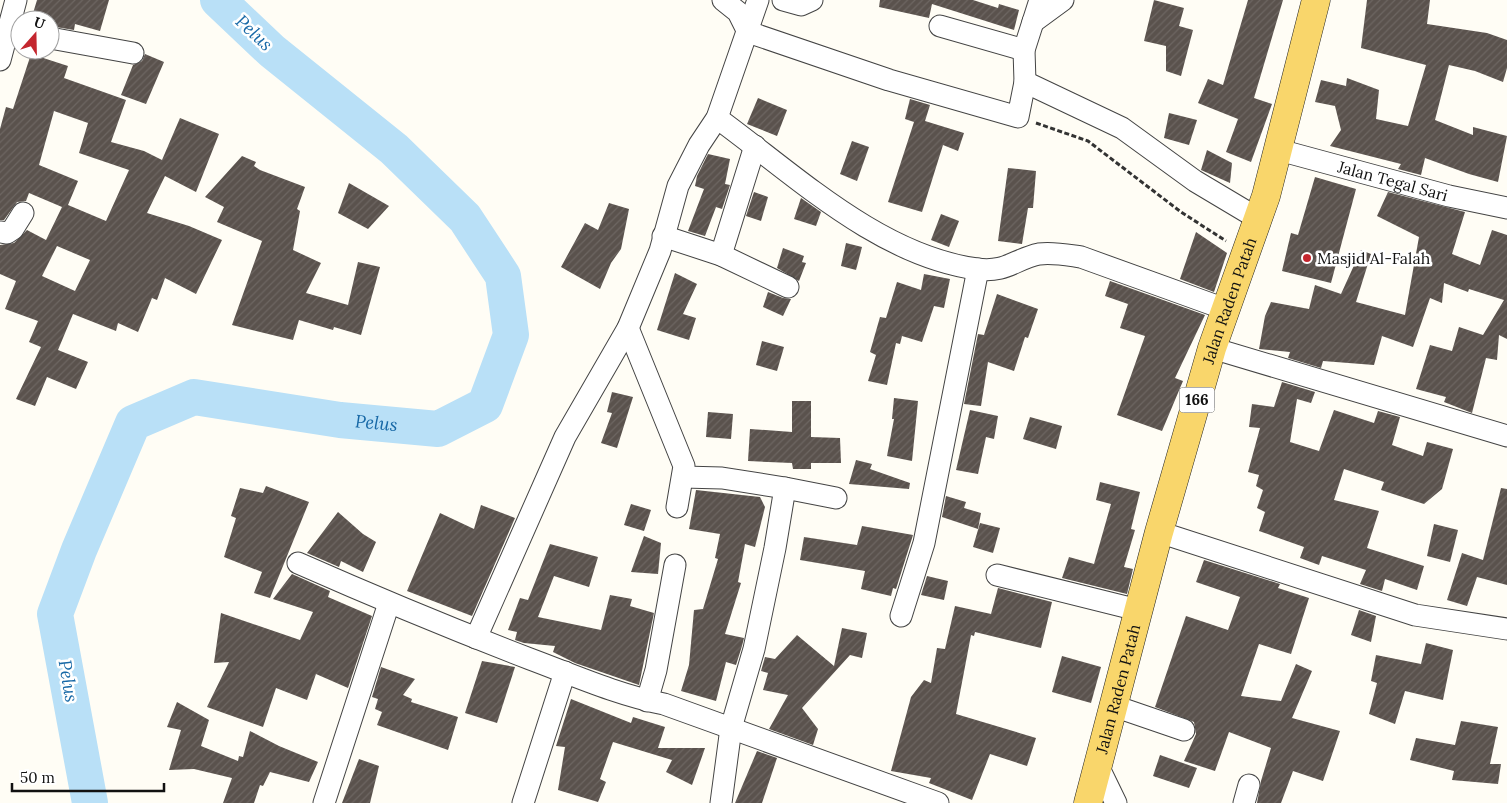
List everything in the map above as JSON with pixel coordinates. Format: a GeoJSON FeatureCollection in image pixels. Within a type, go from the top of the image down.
{"type":"FeatureCollection","features":[{"type":"Feature","properties":{"kind":"main road","name":"Jalan Raden Patah"},"geometry":{"type":"LineString","coordinates":[[1088,803],[1099,768],[1128,711],[1138,610],[1226,352],[1225,309],[1246,254],[1279,150],[1316,0]]}},
{"type":"Feature","properties":{"kind":"street"},"geometry":{"type":"LineString","coordinates":[[723,0],[738,12],[754,15],[889,80],[1018,112],[1025,82],[1024,50],[1040,0]]}},
{"type":"Feature","properties":{"kind":"street"},"geometry":{"type":"LineString","coordinates":[[783,0],[801,5],[812,0]]}},
{"type":"Feature","properties":{"kind":"street"},"geometry":{"type":"LineString","coordinates":[[1033,22],[1063,0]]}},
{"type":"Feature","properties":{"kind":"street"},"geometry":{"type":"LineString","coordinates":[[476,638],[565,437],[628,328],[660,251],[678,186],[699,145],[716,118],[754,15]]}},
{"type":"Feature","properties":{"kind":"street"},"geometry":{"type":"LineString","coordinates":[[940,26],[1024,50]]}},
{"type":"Feature","properties":{"kind":"street"},"geometry":{"type":"LineString","coordinates":[[0,60],[10,32]]}},
{"type":"Feature","properties":{"kind":"street"},"geometry":{"type":"LineString","coordinates":[[60,40],[133,52]]}},
{"type":"Feature","properties":{"kind":"street"},"geometry":{"type":"LineString","coordinates":[[1025,82],[1122,128],[1194,181],[1257,218]]}},
{"type":"Feature","properties":{"kind":"street"},"geometry":{"type":"LineString","coordinates":[[716,118],[827,200],[882,235],[920,255],[978,269],[1004,268],[1038,254],[1056,253],[1080,257],[1225,309]]}},
{"type":"Feature","properties":{"kind":"street"},"geometry":{"type":"LineString","coordinates":[[721,255],[755,146]]}},
{"type":"Feature","properties":{"kind":"street","name":"Jalan Tegal Sari"},"geometry":{"type":"LineString","coordinates":[[1279,150],[1449,196],[1507,208]]}},
{"type":"Feature","properties":{"kind":"street"},"geometry":{"type":"LineString","coordinates":[[0,232],[7,233],[13,229],[23,213]]}},
{"type":"Feature","properties":{"kind":"street"},"geometry":{"type":"LineString","coordinates":[[663,236],[721,255],[788,287]]}},
{"type":"Feature","properties":{"kind":"street"},"geometry":{"type":"LineString","coordinates":[[901,616],[924,543],[978,269]]}},
{"type":"Feature","properties":{"kind":"street"},"geometry":{"type":"LineString","coordinates":[[628,328],[684,466],[677,507]]}},
{"type":"Feature","properties":{"kind":"street"},"geometry":{"type":"LineString","coordinates":[[1226,352],[1507,436]]}},
{"type":"Feature","properties":{"kind":"street"},"geometry":{"type":"LineString","coordinates":[[683,477],[722,478],[836,498]]}},
{"type":"Feature","properties":{"kind":"street"},"geometry":{"type":"LineString","coordinates":[[721,803],[731,728],[754,649],[775,548],[784,488]]}},
{"type":"Feature","properties":{"kind":"street"},"geometry":{"type":"LineString","coordinates":[[1165,534],[1415,615],[1507,629]]}},
{"type":"Feature","properties":{"kind":"street"},"geometry":{"type":"LineString","coordinates":[[298,563],[389,603],[565,672],[647,701],[664,704],[938,803]]}},
{"type":"Feature","properties":{"kind":"street"},"geometry":{"type":"LineString","coordinates":[[647,701],[656,670],[675,564]]}},
{"type":"Feature","properties":{"kind":"street"},"geometry":{"type":"LineString","coordinates":[[997,575],[1138,610]]}},
{"type":"Feature","properties":{"kind":"street"},"geometry":{"type":"LineString","coordinates":[[324,803],[389,603]]}},
{"type":"Feature","properties":{"kind":"street"},"geometry":{"type":"LineString","coordinates":[[524,803],[565,672]]}},
{"type":"Feature","properties":{"kind":"street"},"geometry":{"type":"LineString","coordinates":[[1128,711],[1184,730]]}},
{"type":"Feature","properties":{"kind":"street"},"geometry":{"type":"LineString","coordinates":[[1099,768],[1116,803]]}},
{"type":"Feature","properties":{"kind":"path"},"geometry":{"type":"LineString","coordinates":[[1018,112],[1088,141],[1181,212],[1246,254]]}},
{"type":"Feature","properties":{"kind":"building"},"geometry":{"type":"Polygon","coordinates":[[[37,0],[109,0],[100,31],[75,24],[74,30],[60,28],[60,10],[34,10],[37,0]]]}},
{"type":"Feature","properties":{"kind":"building"},"geometry":{"type":"Polygon","coordinates":[[[880,0],[973,0],[998,8],[999,4],[1019,10],[1014,30],[932,4],[929,18],[879,7],[880,0]]]}},
{"type":"Feature","properties":{"kind":"building"},"geometry":{"type":"Polygon","coordinates":[[[1154,0],[1184,8],[1179,26],[1193,30],[1181,76],[1166,71],[1166,46],[1144,41],[1154,0]]]}},
{"type":"Feature","properties":{"kind":"building"},"geometry":{"type":"Polygon","coordinates":[[[1248,0],[1283,0],[1254,98],[1272,104],[1251,162],[1226,152],[1238,119],[1198,103],[1208,79],[1223,85],[1248,0]]]}},
{"type":"Feature","properties":{"kind":"building"},"geometry":{"type":"Polygon","coordinates":[[[1367,0],[1430,0],[1427,24],[1487,33],[1507,40],[1507,68],[1503,82],[1475,71],[1449,65],[1435,120],[1473,135],[1473,127],[1507,136],[1498,182],[1425,158],[1421,175],[1398,169],[1401,164],[1330,146],[1341,130],[1335,106],[1315,102],[1321,80],[1346,86],[1347,78],[1379,90],[1376,119],[1408,126],[1426,65],[1361,48],[1367,0]]]}},
{"type":"Feature","properties":{"kind":"building"},"geometry":{"type":"Polygon","coordinates":[[[145,54],[164,62],[146,104],[121,95],[133,65],[142,61],[145,54]]]}},
{"type":"Feature","properties":{"kind":"building"},"geometry":{"type":"Polygon","coordinates":[[[29,60],[50,60],[68,66],[64,78],[126,100],[111,142],[144,151],[162,160],[180,118],[219,134],[196,192],[165,176],[147,213],[189,226],[222,240],[196,294],[165,278],[157,300],[152,298],[138,332],[118,323],[116,331],[73,314],[58,350],[88,362],[76,389],[47,377],[35,406],[16,399],[41,347],[29,342],[38,321],[5,309],[16,281],[0,274],[0,245],[14,243],[27,230],[46,240],[62,207],[29,193],[26,201],[17,202],[4,220],[0,220],[0,129],[6,107],[13,109],[29,60]],[[54,111],[39,165],[78,181],[68,205],[106,221],[129,170],[79,153],[88,123],[54,111]],[[57,246],[42,276],[75,291],[90,260],[57,246]]]}},
{"type":"Feature","properties":{"kind":"building"},"geometry":{"type":"Polygon","coordinates":[[[758,98],[787,110],[777,136],[747,124],[758,98]]]}},
{"type":"Feature","properties":{"kind":"building"},"geometry":{"type":"Polygon","coordinates":[[[910,99],[930,105],[925,121],[964,133],[958,151],[943,145],[922,212],[888,202],[914,122],[905,119],[910,99]]]}},
{"type":"Feature","properties":{"kind":"building"},"geometry":{"type":"Polygon","coordinates":[[[1169,113],[1197,120],[1189,145],[1164,138],[1169,113]]]}},
{"type":"Feature","properties":{"kind":"building"},"geometry":{"type":"Polygon","coordinates":[[[852,141],[869,147],[857,181],[840,174],[852,141]]]}},
{"type":"Feature","properties":{"kind":"building"},"geometry":{"type":"Polygon","coordinates":[[[1207,150],[1232,163],[1230,183],[1201,170],[1207,150]]]}},
{"type":"Feature","properties":{"kind":"building"},"geometry":{"type":"Polygon","coordinates":[[[708,154],[730,159],[725,184],[730,185],[722,209],[716,207],[705,236],[688,231],[704,189],[695,186],[697,176],[708,154]]]}},
{"type":"Feature","properties":{"kind":"building"},"geometry":{"type":"Polygon","coordinates":[[[242,156],[256,162],[254,166],[260,170],[305,187],[297,209],[300,211],[293,250],[321,263],[306,293],[348,305],[358,262],[380,267],[361,335],[334,327],[333,330],[299,320],[293,340],[232,325],[262,241],[217,222],[224,207],[205,197],[242,156]]]}},
{"type":"Feature","properties":{"kind":"building"},"geometry":{"type":"Polygon","coordinates":[[[1008,168],[1036,171],[1033,208],[1028,208],[1022,244],[998,241],[1008,168]]]}},
{"type":"Feature","properties":{"kind":"building"},"geometry":{"type":"Polygon","coordinates":[[[1315,177],[1356,189],[1331,283],[1282,271],[1291,233],[1298,235],[1315,177]]]}},
{"type":"Feature","properties":{"kind":"building"},"geometry":{"type":"Polygon","coordinates":[[[349,183],[389,206],[368,229],[338,213],[349,183]]]}},
{"type":"Feature","properties":{"kind":"building"},"geometry":{"type":"Polygon","coordinates":[[[754,192],[768,197],[761,221],[746,216],[754,192]]]}},
{"type":"Feature","properties":{"kind":"building"},"geometry":{"type":"Polygon","coordinates":[[[1388,192],[1465,212],[1452,254],[1480,265],[1492,230],[1507,235],[1507,339],[1499,335],[1497,360],[1486,358],[1472,413],[1444,402],[1446,397],[1416,389],[1430,345],[1452,351],[1459,327],[1483,335],[1504,300],[1469,289],[1468,292],[1444,283],[1442,303],[1430,298],[1413,347],[1382,336],[1374,365],[1323,361],[1321,368],[1288,358],[1290,352],[1259,349],[1265,316],[1271,302],[1309,309],[1315,285],[1341,294],[1361,250],[1371,254],[1356,302],[1405,315],[1419,237],[1377,216],[1388,192]]]}},
{"type":"Feature","properties":{"kind":"building"},"geometry":{"type":"Polygon","coordinates":[[[801,198],[821,212],[816,226],[794,219],[801,198]]]}},
{"type":"Feature","properties":{"kind":"building"},"geometry":{"type":"Polygon","coordinates":[[[609,203],[629,209],[621,249],[611,263],[600,289],[561,267],[585,223],[598,230],[609,203]]]}},
{"type":"Feature","properties":{"kind":"building"},"geometry":{"type":"Polygon","coordinates":[[[941,214],[959,221],[949,247],[931,240],[941,214]]]}},
{"type":"Feature","properties":{"kind":"building"},"geometry":{"type":"Polygon","coordinates":[[[1196,232],[1227,253],[1214,292],[1180,279],[1196,232]]]}},
{"type":"Feature","properties":{"kind":"building"},"geometry":{"type":"Polygon","coordinates":[[[846,243],[862,247],[856,270],[841,266],[846,243]]]}},
{"type":"Feature","properties":{"kind":"building"},"geometry":{"type":"Polygon","coordinates":[[[783,248],[804,256],[802,262],[806,263],[799,281],[777,268],[783,248]]]}},
{"type":"Feature","properties":{"kind":"building"},"geometry":{"type":"Polygon","coordinates":[[[675,273],[697,284],[683,314],[696,318],[689,340],[657,330],[675,273]]]}},
{"type":"Feature","properties":{"kind":"building"},"geometry":{"type":"Polygon","coordinates":[[[924,274],[950,279],[944,308],[934,306],[922,342],[902,336],[900,344],[896,343],[887,385],[868,381],[876,355],[870,352],[880,317],[886,318],[897,282],[921,290],[924,274]]]}},
{"type":"Feature","properties":{"kind":"building"},"geometry":{"type":"Polygon","coordinates":[[[1110,281],[1205,315],[1175,378],[1183,381],[1162,431],[1117,415],[1145,336],[1120,328],[1128,304],[1105,296],[1110,281]]]}},
{"type":"Feature","properties":{"kind":"building"},"geometry":{"type":"Polygon","coordinates":[[[768,292],[791,299],[783,316],[763,307],[768,292]]]}},
{"type":"Feature","properties":{"kind":"building"},"geometry":{"type":"Polygon","coordinates":[[[997,294],[1038,309],[1028,338],[1025,337],[1014,371],[988,362],[981,406],[964,404],[978,334],[984,335],[997,294]]]}},
{"type":"Feature","properties":{"kind":"building"},"geometry":{"type":"Polygon","coordinates":[[[762,341],[784,347],[777,371],[756,365],[762,341]]]}},
{"type":"Feature","properties":{"kind":"building"},"geometry":{"type":"Polygon","coordinates":[[[1282,382],[1315,392],[1311,403],[1297,399],[1290,442],[1319,451],[1334,410],[1374,423],[1378,411],[1400,417],[1392,445],[1423,456],[1427,442],[1453,449],[1442,489],[1424,504],[1381,490],[1384,482],[1344,469],[1334,500],[1379,511],[1367,548],[1424,566],[1417,590],[1385,579],[1382,591],[1360,584],[1366,570],[1322,556],[1319,565],[1300,558],[1304,547],[1259,531],[1265,512],[1257,508],[1263,490],[1256,486],[1259,475],[1248,472],[1260,428],[1249,427],[1252,404],[1274,407],[1282,382]]]}},
{"type":"Feature","properties":{"kind":"building"},"geometry":{"type":"Polygon","coordinates":[[[612,392],[633,397],[617,448],[601,443],[612,413],[607,412],[612,392]]]}},
{"type":"Feature","properties":{"kind":"building"},"geometry":{"type":"Polygon","coordinates":[[[894,398],[918,401],[912,461],[887,456],[894,419],[892,419],[894,398]]]}},
{"type":"Feature","properties":{"kind":"building"},"geometry":{"type":"Polygon","coordinates":[[[792,401],[811,401],[811,437],[840,438],[841,463],[811,463],[811,469],[793,469],[792,463],[748,461],[750,429],[792,432],[792,401]]]}},
{"type":"Feature","properties":{"kind":"building"},"geometry":{"type":"Polygon","coordinates":[[[970,410],[998,416],[994,439],[986,437],[978,474],[956,470],[970,410]]]}},
{"type":"Feature","properties":{"kind":"building"},"geometry":{"type":"Polygon","coordinates":[[[708,412],[733,414],[731,439],[706,437],[708,412]]]}},
{"type":"Feature","properties":{"kind":"building"},"geometry":{"type":"Polygon","coordinates":[[[1030,417],[1062,426],[1056,449],[1023,439],[1030,417]]]}},
{"type":"Feature","properties":{"kind":"building"},"geometry":{"type":"Polygon","coordinates":[[[856,460],[872,464],[870,469],[910,483],[909,489],[849,484],[856,460]]]}},
{"type":"Feature","properties":{"kind":"building"},"geometry":{"type":"Polygon","coordinates":[[[1100,482],[1140,492],[1131,529],[1135,530],[1124,567],[1133,569],[1127,594],[1062,578],[1069,557],[1094,564],[1111,504],[1096,500],[1100,482]]]}},
{"type":"Feature","properties":{"kind":"building"},"geometry":{"type":"Polygon","coordinates":[[[266,486],[309,502],[270,598],[254,593],[262,572],[224,557],[236,518],[231,516],[240,488],[263,493],[266,486]]]}},
{"type":"Feature","properties":{"kind":"building"},"geometry":{"type":"Polygon","coordinates":[[[1501,488],[1507,489],[1507,585],[1477,577],[1467,606],[1447,600],[1462,553],[1483,560],[1501,488]]]}},
{"type":"Feature","properties":{"kind":"building"},"geometry":{"type":"Polygon","coordinates":[[[696,490],[760,497],[765,507],[755,547],[745,544],[738,582],[741,583],[725,634],[744,638],[742,646],[736,665],[726,662],[716,701],[681,691],[689,665],[694,610],[703,609],[718,559],[715,558],[720,534],[689,529],[696,490]]]}},
{"type":"Feature","properties":{"kind":"building"},"geometry":{"type":"Polygon","coordinates":[[[946,496],[966,502],[964,508],[981,513],[978,529],[942,517],[946,496]]]}},
{"type":"Feature","properties":{"kind":"building"},"geometry":{"type":"Polygon","coordinates":[[[631,504],[651,510],[644,531],[624,525],[631,504]]]}},
{"type":"Feature","properties":{"kind":"building"},"geometry":{"type":"Polygon","coordinates":[[[481,505],[515,518],[472,616],[407,591],[440,513],[474,529],[481,505]]]}},
{"type":"Feature","properties":{"kind":"building"},"geometry":{"type":"Polygon","coordinates":[[[338,512],[363,534],[376,542],[363,572],[341,561],[339,567],[307,553],[338,512]]]}},
{"type":"Feature","properties":{"kind":"building"},"geometry":{"type":"Polygon","coordinates":[[[980,523],[1000,528],[993,553],[973,547],[980,523]]]}},
{"type":"Feature","properties":{"kind":"building"},"geometry":{"type":"Polygon","coordinates":[[[1434,524],[1458,530],[1450,562],[1427,556],[1434,524]]]}},
{"type":"Feature","properties":{"kind":"building"},"geometry":{"type":"Polygon","coordinates":[[[862,526],[913,535],[896,589],[893,588],[891,596],[861,589],[865,571],[800,560],[804,537],[857,545],[862,526]]]}},
{"type":"Feature","properties":{"kind":"building"},"geometry":{"type":"Polygon","coordinates":[[[644,536],[661,543],[658,574],[631,572],[644,536]]]}},
{"type":"Feature","properties":{"kind":"building"},"geometry":{"type":"Polygon","coordinates":[[[550,544],[598,557],[589,587],[554,576],[538,617],[601,630],[610,595],[632,599],[630,606],[654,613],[639,685],[575,663],[553,652],[555,646],[524,643],[515,640],[517,632],[508,630],[520,598],[528,600],[550,544]]]}},
{"type":"Feature","properties":{"kind":"building"},"geometry":{"type":"Polygon","coordinates":[[[1204,560],[1280,584],[1278,588],[1309,598],[1291,654],[1259,644],[1241,696],[1281,701],[1296,664],[1312,671],[1292,718],[1340,731],[1323,781],[1293,771],[1281,803],[1257,803],[1261,781],[1271,748],[1229,732],[1215,771],[1184,761],[1196,734],[1194,722],[1155,707],[1186,616],[1228,630],[1240,597],[1196,582],[1204,560]]]}},
{"type":"Feature","properties":{"kind":"building"},"geometry":{"type":"Polygon","coordinates":[[[292,574],[330,591],[328,597],[372,616],[348,688],[316,674],[307,700],[276,688],[263,727],[207,707],[229,662],[214,663],[221,613],[300,640],[313,612],[273,599],[292,574]]]}},
{"type":"Feature","properties":{"kind":"building"},"geometry":{"type":"Polygon","coordinates":[[[927,576],[948,581],[944,600],[921,595],[927,576]]]}},
{"type":"Feature","properties":{"kind":"building"},"geometry":{"type":"Polygon","coordinates":[[[998,588],[1052,602],[1041,648],[975,632],[974,636],[971,635],[956,714],[1036,738],[1027,766],[990,754],[972,800],[929,783],[931,778],[891,771],[911,697],[924,680],[931,683],[937,648],[945,649],[955,606],[991,614],[998,588]]]}},
{"type":"Feature","properties":{"kind":"building"},"geometry":{"type":"Polygon","coordinates":[[[1359,610],[1376,616],[1371,642],[1351,635],[1359,610]]]}},
{"type":"Feature","properties":{"kind":"building"},"geometry":{"type":"Polygon","coordinates":[[[842,628],[867,633],[862,658],[850,655],[802,708],[818,729],[813,745],[769,729],[788,695],[763,690],[768,673],[761,671],[765,657],[775,659],[797,635],[834,666],[842,628]]]}},
{"type":"Feature","properties":{"kind":"building"},"geometry":{"type":"Polygon","coordinates":[[[1426,643],[1453,650],[1443,700],[1405,691],[1395,724],[1369,714],[1377,683],[1371,681],[1376,655],[1421,664],[1426,643]]]}},
{"type":"Feature","properties":{"kind":"building"},"geometry":{"type":"Polygon","coordinates":[[[1062,656],[1101,667],[1091,703],[1052,692],[1062,656]]]}},
{"type":"Feature","properties":{"kind":"building"},"geometry":{"type":"Polygon","coordinates":[[[482,661],[515,667],[497,723],[465,713],[482,661]]]}},
{"type":"Feature","properties":{"kind":"building"},"geometry":{"type":"Polygon","coordinates":[[[381,667],[415,679],[403,695],[412,699],[411,702],[458,717],[448,750],[377,725],[382,712],[375,709],[378,699],[372,697],[381,667]]]}},
{"type":"Feature","properties":{"kind":"building"},"geometry":{"type":"Polygon","coordinates":[[[571,699],[631,723],[633,717],[665,727],[658,748],[705,748],[692,785],[666,772],[672,760],[613,742],[600,779],[606,782],[598,802],[558,790],[565,747],[556,746],[571,699]]]}},
{"type":"Feature","properties":{"kind":"building"},"geometry":{"type":"Polygon","coordinates":[[[177,702],[209,720],[201,746],[238,761],[239,756],[243,757],[250,731],[279,746],[318,762],[309,782],[270,772],[263,786],[260,785],[254,803],[223,803],[232,778],[194,769],[169,770],[181,730],[167,727],[177,702]]]}},
{"type":"Feature","properties":{"kind":"building"},"geometry":{"type":"Polygon","coordinates":[[[1461,721],[1498,727],[1490,764],[1501,764],[1498,784],[1452,780],[1454,771],[1410,760],[1416,738],[1455,745],[1461,721]]]}},
{"type":"Feature","properties":{"kind":"building"},"geometry":{"type":"Polygon","coordinates":[[[757,751],[777,758],[762,803],[735,803],[757,751]]]}},
{"type":"Feature","properties":{"kind":"building"},"geometry":{"type":"Polygon","coordinates":[[[1160,755],[1197,768],[1189,788],[1153,776],[1160,755]]]}},
{"type":"Feature","properties":{"kind":"building"},"geometry":{"type":"Polygon","coordinates":[[[359,759],[379,766],[370,803],[342,803],[359,759]]]}},
{"type":"Feature","properties":{"kind":"waterway","name":"Pelus"},"geometry":{"type":"LineString","coordinates":[[90,803],[55,614],[79,550],[133,423],[194,397],[340,420],[438,429],[485,405],[511,335],[503,276],[465,218],[394,149],[272,51],[218,0]]}},
{"type":"Feature","properties":{"kind":"place","name":"Masjid Al-Falah"},"geometry":{"type":"Point","coordinates":[1307,258]}}]}
